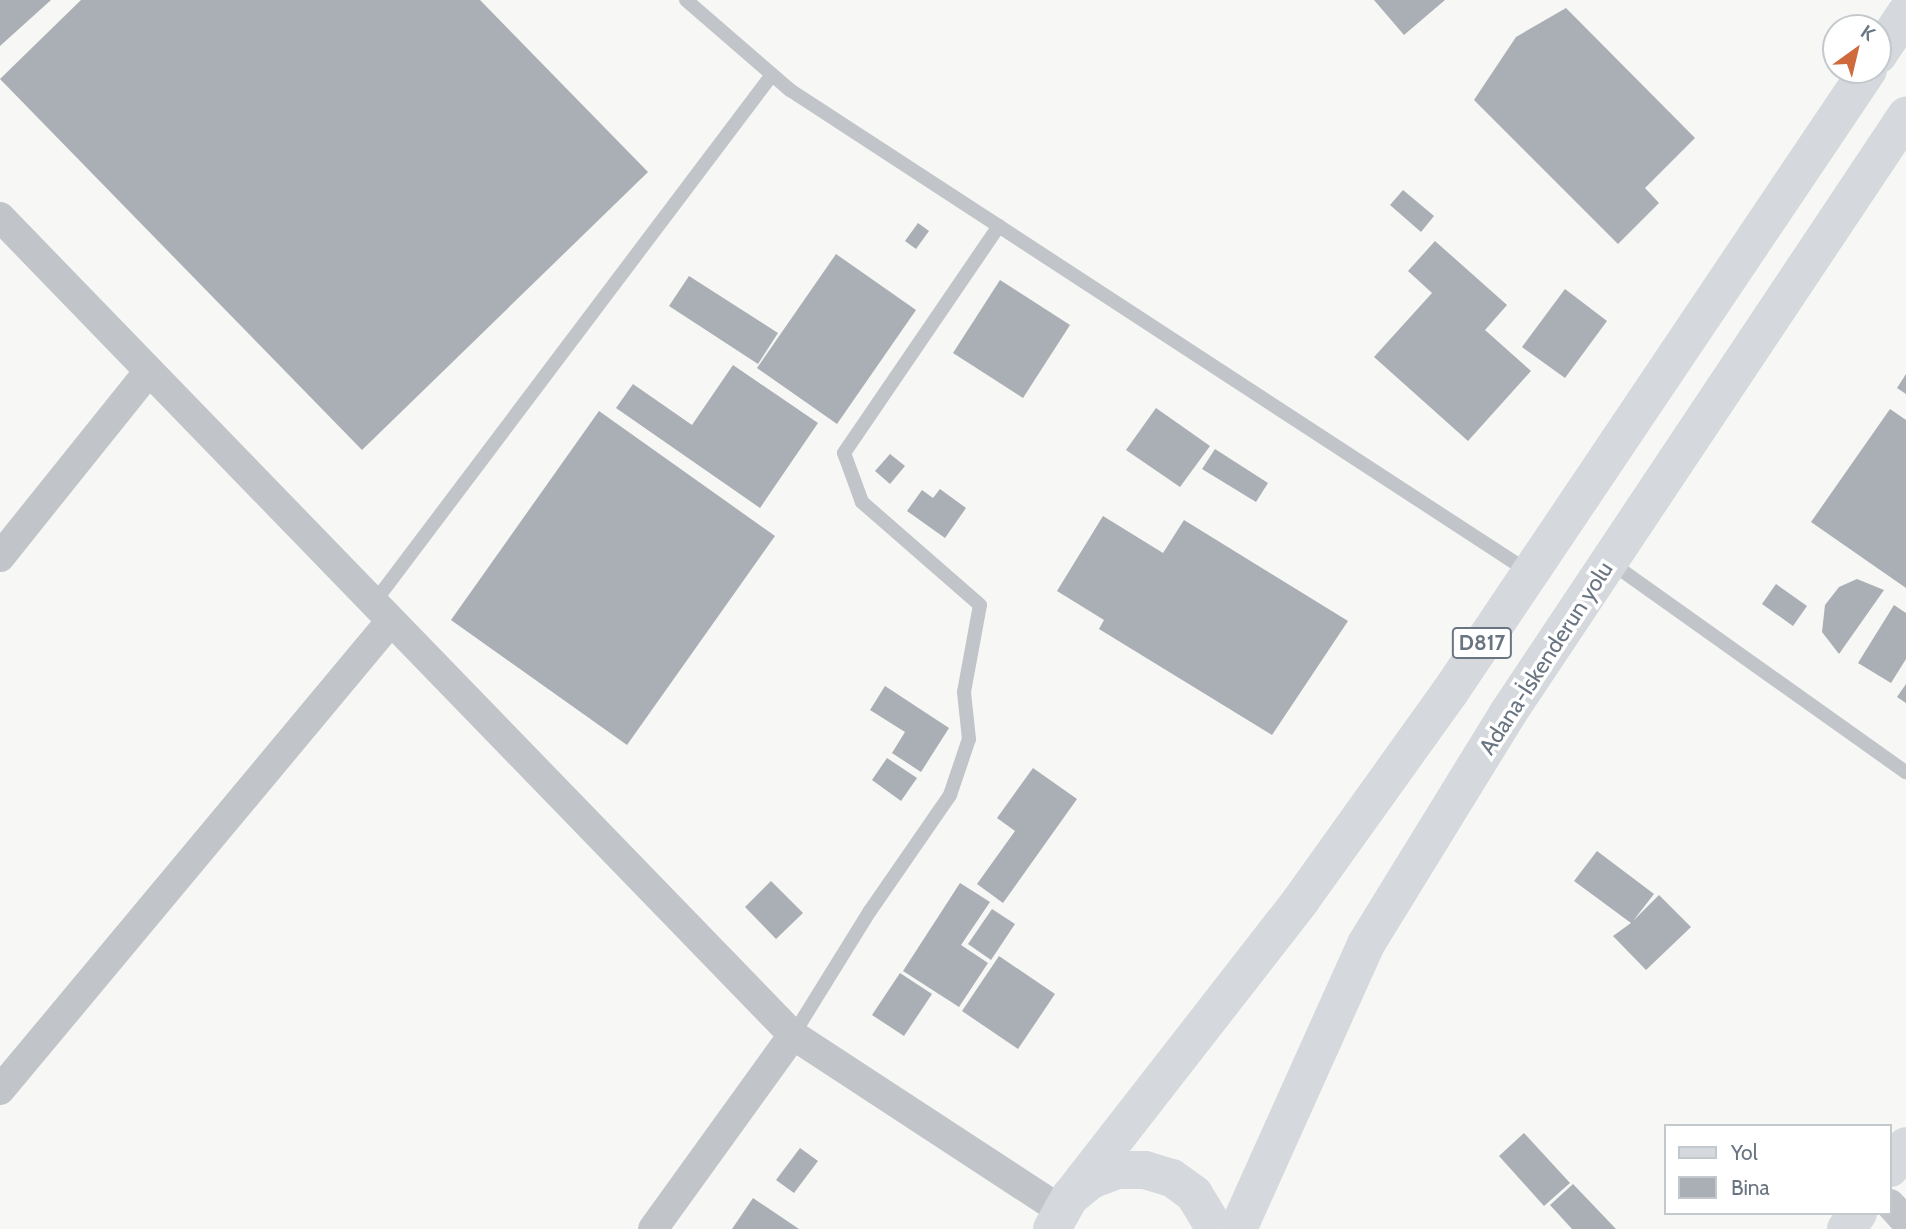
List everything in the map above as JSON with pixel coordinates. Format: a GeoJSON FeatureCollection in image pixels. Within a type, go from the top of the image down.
{"type":"FeatureCollection","features":[{"type":"Feature","properties":{"kind":"main road"},"geometry":{"type":"LineString","coordinates":[[1892,34],[1906,13]]}},
{"type":"Feature","properties":{"kind":"main road","name":"D817"},"geometry":{"type":"LineString","coordinates":[[1057,1217],[1301,900],[1532,574],[1859,84]]}},
{"type":"Feature","properties":{"kind":"main road","name":"Adana-İskenderun yolu"},"geometry":{"type":"LineString","coordinates":[[1238,1229],[1366,944],[1508,713],[1906,116]]}},
{"type":"Feature","properties":{"kind":"main road"},"geometry":{"type":"LineString","coordinates":[[1892,1165],[1906,1146]]}},
{"type":"Feature","properties":{"kind":"main road"},"geometry":{"type":"LineString","coordinates":[[1057,1217],[1091,1180],[1117,1170],[1145,1170],[1172,1178],[1194,1194],[1215,1229]]}},
{"type":"Feature","properties":{"kind":"street"},"geometry":{"type":"LineString","coordinates":[[0,217],[793,1035],[1057,1217]]}},
{"type":"Feature","properties":{"kind":"street"},"geometry":{"type":"LineString","coordinates":[[0,557],[148,372]]}},
{"type":"Feature","properties":{"kind":"street"},"geometry":{"type":"LineString","coordinates":[[0,1090],[382,613]]}},
{"type":"Feature","properties":{"kind":"street"},"geometry":{"type":"LineString","coordinates":[[653,1229],[793,1035]]}},
{"type":"Feature","properties":{"kind":"street"},"geometry":{"type":"LineString","coordinates":[[1892,1206],[1906,1222]]}},
{"type":"Feature","properties":{"kind":"lane"},"geometry":{"type":"LineString","coordinates":[[686,0],[771,76],[1532,574]]}},
{"type":"Feature","properties":{"kind":"lane"},"geometry":{"type":"LineString","coordinates":[[382,613],[771,76]]}},
{"type":"Feature","properties":{"kind":"lane"},"geometry":{"type":"LineString","coordinates":[[793,1035],[870,911],[950,795],[969,739],[964,692],[980,605],[862,502],[844,453],[999,226]]}},
{"type":"Feature","properties":{"kind":"lane"},"geometry":{"type":"LineString","coordinates":[[1609,562],[1906,772]]}},
{"type":"Feature","properties":{"kind":"building"},"geometry":{"type":"Polygon","coordinates":[[[0,0],[51,0],[0,46],[0,0]]]}},
{"type":"Feature","properties":{"kind":"building"},"geometry":{"type":"Polygon","coordinates":[[[81,0],[480,0],[648,172],[362,450],[0,79],[81,0]]]}},
{"type":"Feature","properties":{"kind":"building"},"geometry":{"type":"Polygon","coordinates":[[[1374,0],[1445,0],[1404,35],[1374,0]]]}},
{"type":"Feature","properties":{"kind":"building"},"geometry":{"type":"Polygon","coordinates":[[[1566,8],[1695,138],[1645,188],[1659,203],[1618,244],[1474,100],[1516,37],[1566,8]]]}},
{"type":"Feature","properties":{"kind":"building"},"geometry":{"type":"Polygon","coordinates":[[[1403,190],[1434,216],[1421,232],[1390,205],[1403,190]]]}},
{"type":"Feature","properties":{"kind":"building"},"geometry":{"type":"Polygon","coordinates":[[[918,223],[929,231],[916,249],[905,241],[918,223]]]}},
{"type":"Feature","properties":{"kind":"building"},"geometry":{"type":"Polygon","coordinates":[[[1435,241],[1507,305],[1485,330],[1531,371],[1468,441],[1374,357],[1432,293],[1408,271],[1435,241]]]}},
{"type":"Feature","properties":{"kind":"building"},"geometry":{"type":"Polygon","coordinates":[[[836,254],[916,310],[837,424],[757,368],[836,254]]]}},
{"type":"Feature","properties":{"kind":"building"},"geometry":{"type":"Polygon","coordinates":[[[689,276],[778,333],[758,364],[669,306],[689,276]]]}},
{"type":"Feature","properties":{"kind":"building"},"geometry":{"type":"Polygon","coordinates":[[[1000,280],[1070,325],[1023,398],[953,353],[1000,280]]]}},
{"type":"Feature","properties":{"kind":"building"},"geometry":{"type":"Polygon","coordinates":[[[1565,289],[1607,321],[1565,378],[1522,347],[1565,289]]]}},
{"type":"Feature","properties":{"kind":"building"},"geometry":{"type":"Polygon","coordinates":[[[733,365],[818,423],[760,508],[616,408],[633,384],[692,425],[733,365]]]}},
{"type":"Feature","properties":{"kind":"building"},"geometry":{"type":"Polygon","coordinates":[[[1906,374],[1906,394],[1897,388],[1906,374]]]}},
{"type":"Feature","properties":{"kind":"building"},"geometry":{"type":"Polygon","coordinates":[[[1156,408],[1210,446],[1180,487],[1126,450],[1156,408]]]}},
{"type":"Feature","properties":{"kind":"building"},"geometry":{"type":"Polygon","coordinates":[[[1890,409],[1906,420],[1906,588],[1811,522],[1890,409]]]}},
{"type":"Feature","properties":{"kind":"building"},"geometry":{"type":"Polygon","coordinates":[[[599,411],[775,536],[627,745],[451,620],[599,411]]]}},
{"type":"Feature","properties":{"kind":"building"},"geometry":{"type":"Polygon","coordinates":[[[1215,449],[1268,483],[1256,502],[1202,469],[1215,449]]]}},
{"type":"Feature","properties":{"kind":"building"},"geometry":{"type":"Polygon","coordinates":[[[890,454],[905,466],[890,484],[875,471],[890,454]]]}},
{"type":"Feature","properties":{"kind":"building"},"geometry":{"type":"Polygon","coordinates":[[[940,489],[966,508],[945,538],[907,511],[922,490],[933,498],[940,489]]]}},
{"type":"Feature","properties":{"kind":"building"},"geometry":{"type":"Polygon","coordinates":[[[1103,516],[1163,553],[1184,520],[1348,621],[1272,735],[1099,629],[1104,620],[1057,591],[1103,516]]]}},
{"type":"Feature","properties":{"kind":"building"},"geometry":{"type":"Polygon","coordinates":[[[1857,579],[1884,590],[1839,654],[1822,632],[1825,605],[1839,587],[1857,579]]]}},
{"type":"Feature","properties":{"kind":"building"},"geometry":{"type":"Polygon","coordinates":[[[1776,584],[1807,606],[1793,626],[1762,604],[1776,584]]]}},
{"type":"Feature","properties":{"kind":"building"},"geometry":{"type":"Polygon","coordinates":[[[1894,605],[1906,613],[1906,659],[1891,683],[1858,663],[1894,605]]]}},
{"type":"Feature","properties":{"kind":"building"},"geometry":{"type":"Polygon","coordinates":[[[1906,684],[1906,703],[1897,697],[1906,684]]]}},
{"type":"Feature","properties":{"kind":"building"},"geometry":{"type":"Polygon","coordinates":[[[885,686],[949,728],[921,772],[892,753],[905,732],[870,710],[885,686]]]}},
{"type":"Feature","properties":{"kind":"building"},"geometry":{"type":"Polygon","coordinates":[[[887,758],[917,778],[901,801],[872,780],[887,758]]]}},
{"type":"Feature","properties":{"kind":"building"},"geometry":{"type":"Polygon","coordinates":[[[1033,768],[1077,799],[1003,903],[977,884],[1015,831],[997,818],[1033,768]]]}},
{"type":"Feature","properties":{"kind":"building"},"geometry":{"type":"Polygon","coordinates":[[[1597,851],[1654,894],[1633,921],[1659,895],[1691,927],[1646,970],[1613,936],[1631,923],[1574,881],[1597,851]]]}},
{"type":"Feature","properties":{"kind":"building"},"geometry":{"type":"Polygon","coordinates":[[[771,881],[803,913],[776,939],[745,907],[771,881]]]}},
{"type":"Feature","properties":{"kind":"building"},"geometry":{"type":"Polygon","coordinates":[[[960,883],[990,902],[961,945],[988,963],[959,1007],[903,971],[960,883]]]}},
{"type":"Feature","properties":{"kind":"building"},"geometry":{"type":"Polygon","coordinates":[[[992,909],[1015,924],[991,960],[968,944],[992,909]]]}},
{"type":"Feature","properties":{"kind":"building"},"geometry":{"type":"Polygon","coordinates":[[[999,956],[1055,994],[1018,1049],[962,1011],[999,956]]]}},
{"type":"Feature","properties":{"kind":"building"},"geometry":{"type":"Polygon","coordinates":[[[900,973],[932,994],[904,1036],[872,1015],[900,973]]]}},
{"type":"Feature","properties":{"kind":"building"},"geometry":{"type":"Polygon","coordinates":[[[1524,1133],[1570,1183],[1544,1206],[1499,1156],[1524,1133]]]}},
{"type":"Feature","properties":{"kind":"building"},"geometry":{"type":"Polygon","coordinates":[[[800,1148],[818,1161],[794,1193],[776,1180],[800,1148]]]}},
{"type":"Feature","properties":{"kind":"building"},"geometry":{"type":"Polygon","coordinates":[[[1573,1184],[1616,1229],[1572,1229],[1550,1205],[1573,1184]]]}},
{"type":"Feature","properties":{"kind":"building"},"geometry":{"type":"Polygon","coordinates":[[[753,1198],[799,1229],[732,1229],[753,1198]]]}}]}
